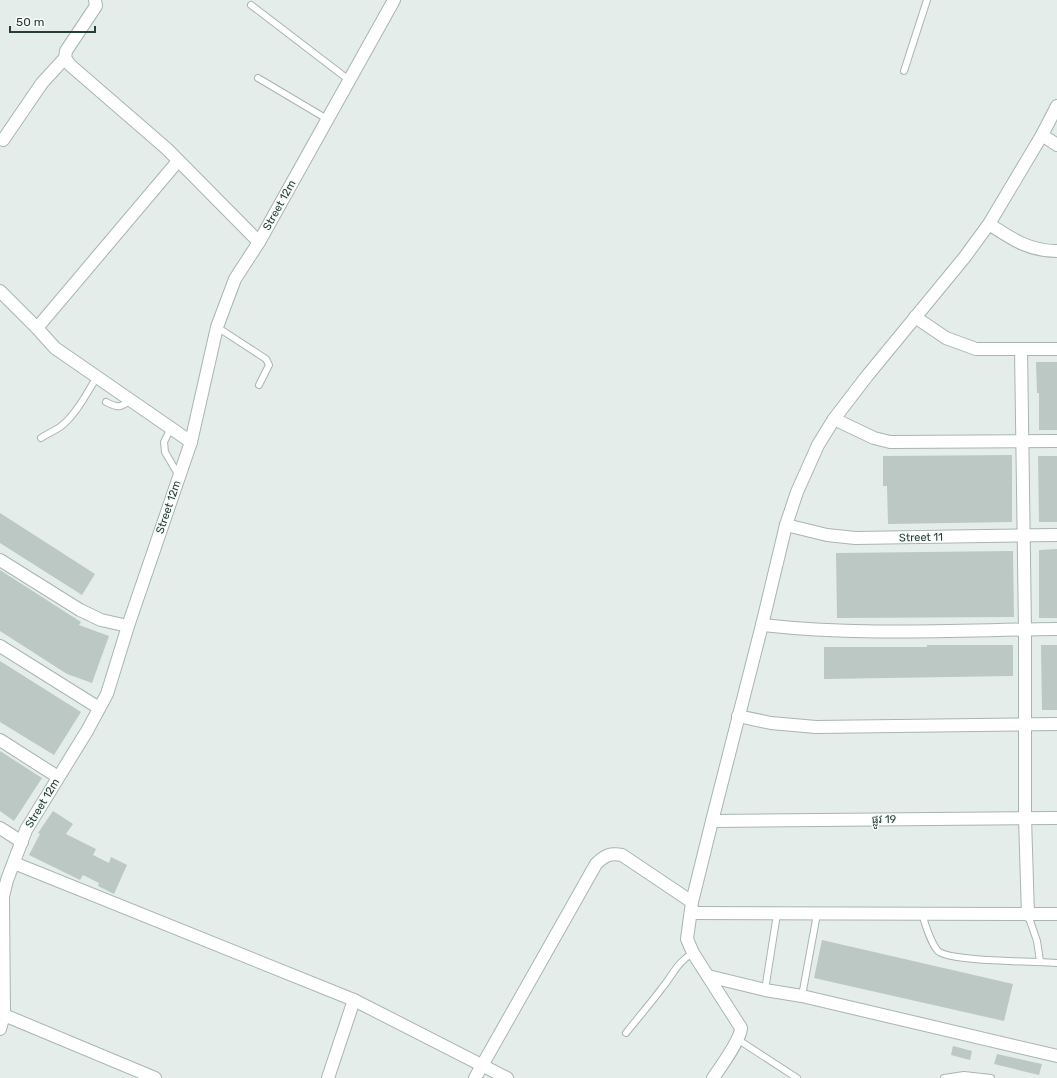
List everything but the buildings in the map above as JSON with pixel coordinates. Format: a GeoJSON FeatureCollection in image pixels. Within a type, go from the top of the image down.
{"type":"FeatureCollection","features":[{"type":"Feature","properties":{"kind":"street"},"geometry":{"type":"LineString","coordinates":[[3,140],[42,83],[65,58],[66,52],[96,6],[95,0]]}},
{"type":"Feature","properties":{"kind":"street","name":"Street 12m"},"geometry":{"type":"LineString","coordinates":[[0,1029],[4,1015],[2,988],[1,898],[26,830],[87,731],[107,694],[128,626],[191,442],[217,327],[235,279],[259,242],[394,0]]}},
{"type":"Feature","properties":{"kind":"street"},"geometry":{"type":"LineString","coordinates":[[65,58],[70,65],[167,149],[259,242]]}},
{"type":"Feature","properties":{"kind":"street"},"geometry":{"type":"LineString","coordinates":[[713,1078],[741,1032],[740,1024],[693,953],[687,939],[692,908],[712,821],[786,525],[797,492],[818,445],[834,419],[867,376],[964,258],[989,224],[1042,135],[1057,106]]}},
{"type":"Feature","properties":{"kind":"street"},"geometry":{"type":"LineString","coordinates":[[1042,135],[1057,145]]}},
{"type":"Feature","properties":{"kind":"street"},"geometry":{"type":"LineString","coordinates":[[37,328],[178,161]]}},
{"type":"Feature","properties":{"kind":"street"},"geometry":{"type":"LineString","coordinates":[[989,224],[1028,247],[1046,251],[1057,251]]}},
{"type":"Feature","properties":{"kind":"street"},"geometry":{"type":"LineString","coordinates":[[0,291],[55,348],[191,442]]}},
{"type":"Feature","properties":{"kind":"street"},"geometry":{"type":"LineString","coordinates":[[915,317],[946,338],[976,350],[1057,349]]}},
{"type":"Feature","properties":{"kind":"street"},"geometry":{"type":"LineString","coordinates":[[1020,349],[1025,629],[1025,818],[1028,915]]}},
{"type":"Feature","properties":{"kind":"street"},"geometry":{"type":"LineString","coordinates":[[834,419],[874,438],[890,442],[1057,442]]}},
{"type":"Feature","properties":{"kind":"street","name":"Street 11"},"geometry":{"type":"LineString","coordinates":[[786,525],[826,535],[855,538],[1057,535]]}},
{"type":"Feature","properties":{"kind":"street"},"geometry":{"type":"LineString","coordinates":[[0,560],[80,610],[101,620],[128,626]]}},
{"type":"Feature","properties":{"kind":"street"},"geometry":{"type":"LineString","coordinates":[[762,625],[802,629],[878,632],[1057,629]]}},
{"type":"Feature","properties":{"kind":"street"},"geometry":{"type":"LineString","coordinates":[[0,646],[99,708]]}},
{"type":"Feature","properties":{"kind":"street"},"geometry":{"type":"LineString","coordinates":[[738,716],[771,724],[816,727],[1057,724]]}},
{"type":"Feature","properties":{"kind":"street"},"geometry":{"type":"LineString","coordinates":[[0,740],[58,777]]}},
{"type":"Feature","properties":{"kind":"street","name":"ផ្លូវ 19"},"geometry":{"type":"LineString","coordinates":[[712,821],[1057,818]]}},
{"type":"Feature","properties":{"kind":"street"},"geometry":{"type":"LineString","coordinates":[[0,828],[22,842]]}},
{"type":"Feature","properties":{"kind":"street"},"geometry":{"type":"LineString","coordinates":[[476,1078],[596,864],[608,854],[613,853],[622,855],[692,908],[777,914],[1057,914]]}},
{"type":"Feature","properties":{"kind":"street"},"geometry":{"type":"LineString","coordinates":[[14,863],[354,1000],[507,1078]]}},
{"type":"Feature","properties":{"kind":"street"},"geometry":{"type":"LineString","coordinates":[[708,976],[765,990],[802,996],[1057,1056]]}},
{"type":"Feature","properties":{"kind":"street"},"geometry":{"type":"LineString","coordinates":[[328,1078],[354,1000]]}},
{"type":"Feature","properties":{"kind":"street"},"geometry":{"type":"LineString","coordinates":[[4,1015],[155,1078]]}},
{"type":"Feature","properties":{"kind":"lane"},"geometry":{"type":"LineString","coordinates":[[904,71],[926,0]]}},
{"type":"Feature","properties":{"kind":"lane"},"geometry":{"type":"LineString","coordinates":[[251,5],[349,80]]}},
{"type":"Feature","properties":{"kind":"lane"},"geometry":{"type":"LineString","coordinates":[[258,78],[328,119]]}},
{"type":"Feature","properties":{"kind":"lane"},"geometry":{"type":"LineString","coordinates":[[217,327],[266,359],[269,365],[259,385]]}},
{"type":"Feature","properties":{"kind":"lane"},"geometry":{"type":"LineString","coordinates":[[41,438],[59,427],[73,414],[97,377]]}},
{"type":"Feature","properties":{"kind":"lane"},"geometry":{"type":"LineString","coordinates":[[106,402],[116,407],[120,407],[131,400]]}},
{"type":"Feature","properties":{"kind":"lane"},"geometry":{"type":"LineString","coordinates":[[171,428],[164,442],[165,452],[179,476]]}},
{"type":"Feature","properties":{"kind":"lane"},"geometry":{"type":"LineString","coordinates":[[765,990],[777,914]]}},
{"type":"Feature","properties":{"kind":"lane"},"geometry":{"type":"LineString","coordinates":[[802,996],[817,914]]}},
{"type":"Feature","properties":{"kind":"lane"},"geometry":{"type":"LineString","coordinates":[[922,914],[934,944],[939,952],[948,955],[998,961],[1040,961],[1057,963]]}},
{"type":"Feature","properties":{"kind":"lane"},"geometry":{"type":"LineString","coordinates":[[1028,915],[1037,941],[1040,961]]}},
{"type":"Feature","properties":{"kind":"lane"},"geometry":{"type":"LineString","coordinates":[[626,1032],[644,1012],[673,974],[677,965],[693,953]]}},
{"type":"Feature","properties":{"kind":"lane"},"geometry":{"type":"LineString","coordinates":[[737,1039],[797,1078]]}},
{"type":"Feature","properties":{"kind":"lane"},"geometry":{"type":"LineString","coordinates":[[944,1078],[964,1075],[991,1078]]}}]}
